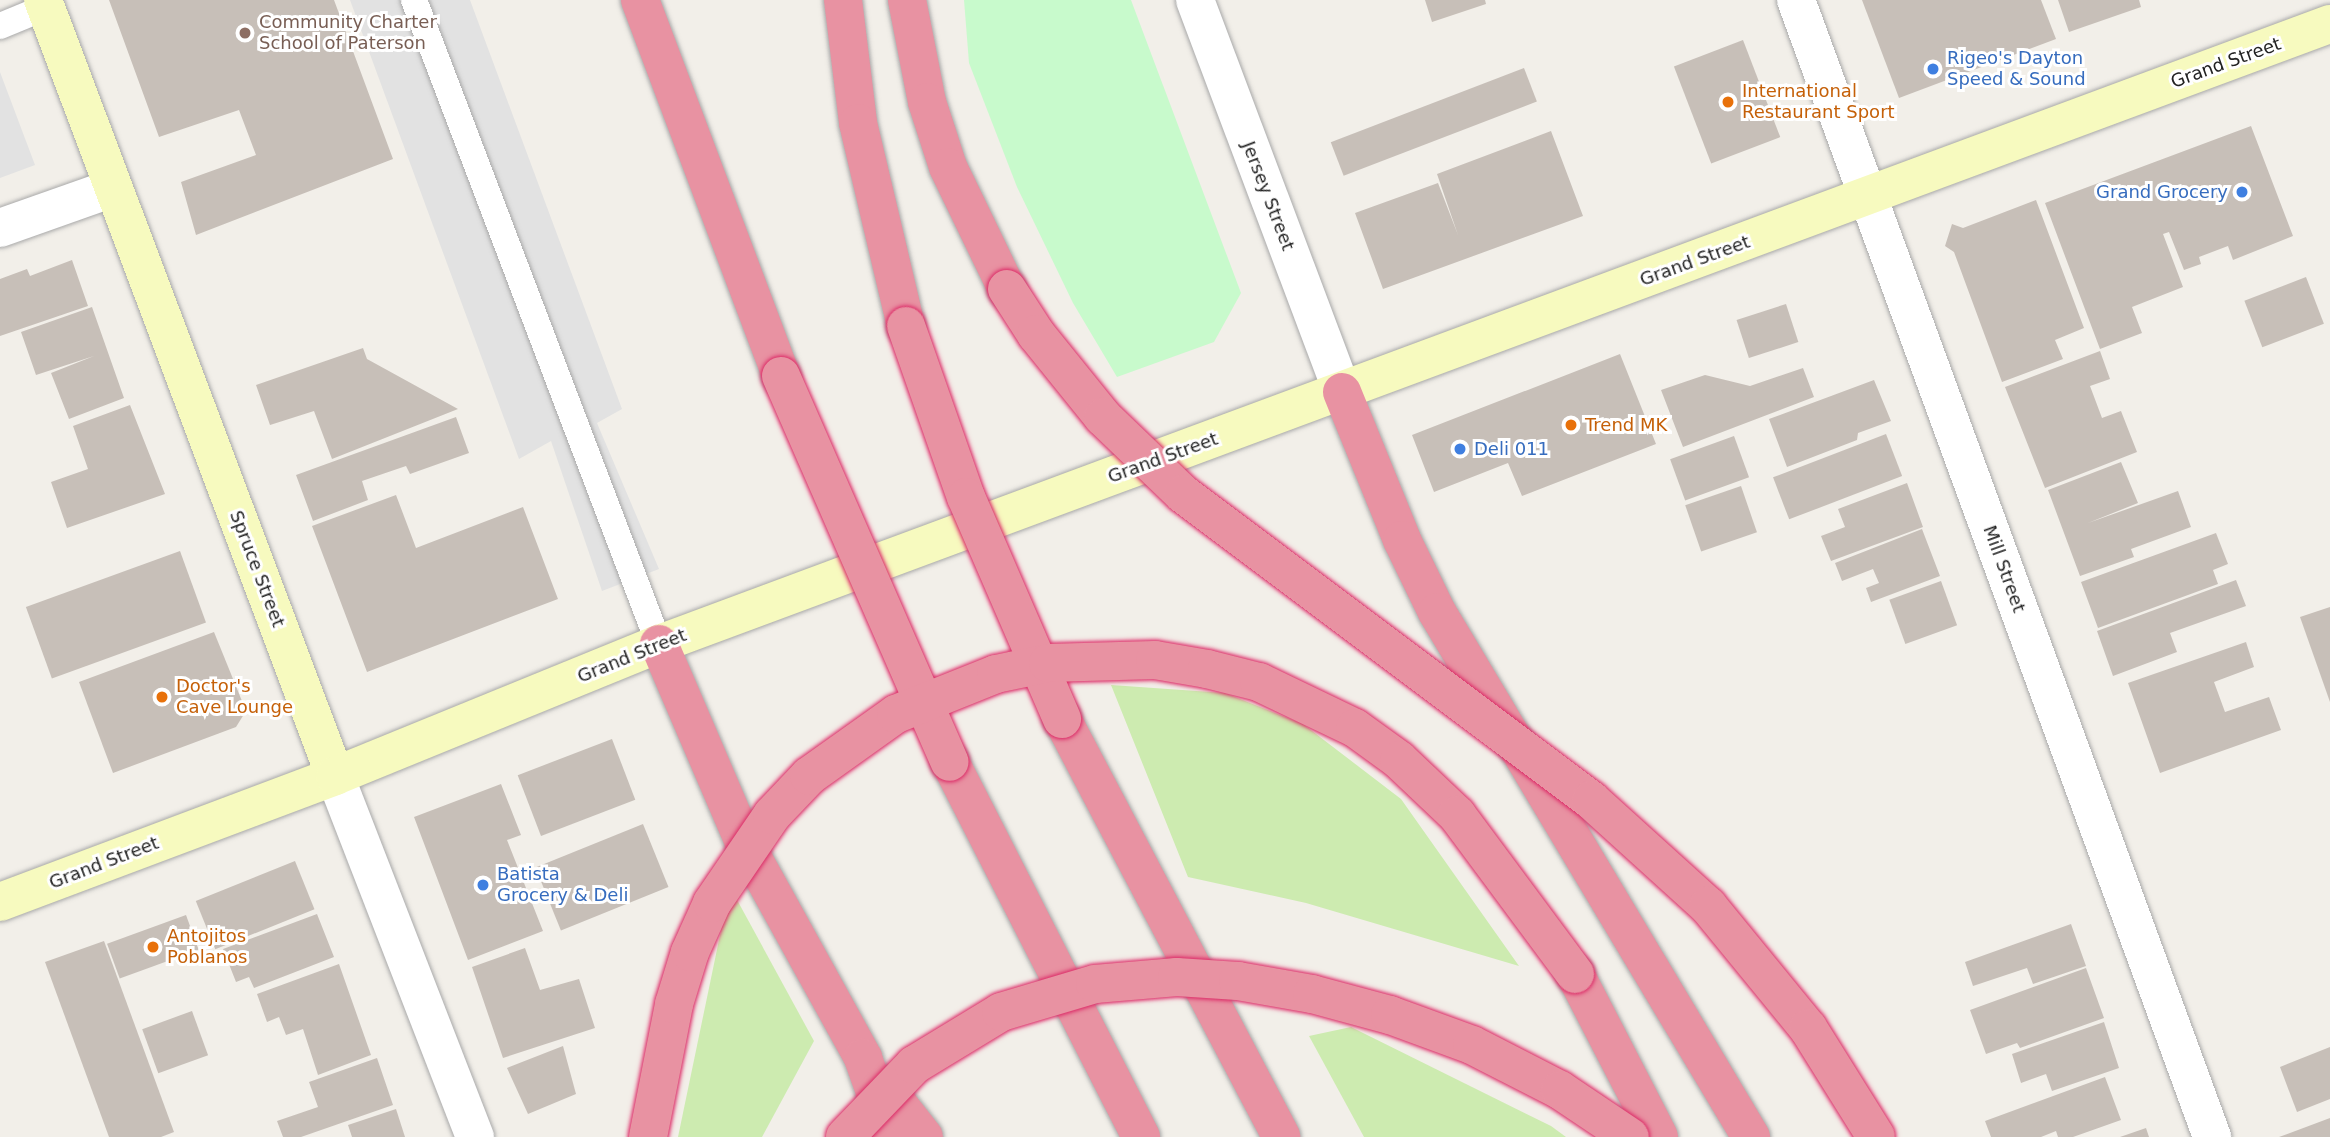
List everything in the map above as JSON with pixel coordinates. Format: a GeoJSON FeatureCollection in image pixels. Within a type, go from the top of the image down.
{"type":"FeatureCollection","features":[{"type":"Feature","properties":{"kind":"highway"},"geometry":{"type":"LineString","coordinates":[[640,0],[781,376],[950,762],[1141,1137]]}},
{"type":"Feature","properties":{"kind":"highway"},"geometry":{"type":"LineString","coordinates":[[843,0],[858,123],[906,326],[971,509],[1062,719],[1141,876],[1281,1137]]}},
{"type":"Feature","properties":{"kind":"highway"},"geometry":{"type":"LineString","coordinates":[[907,0],[927,102],[948,167],[974,230],[1007,289],[1077,387],[1173,484],[1591,800],[1661,860],[1760,965],[1808,1028],[1875,1137]]}},
{"type":"Feature","properties":{"kind":"highway"},"geometry":{"type":"LineString","coordinates":[[1342,392],[1437,612],[1751,1137]]}},
{"type":"Feature","properties":{"kind":"highway"},"geometry":{"type":"LineString","coordinates":[[659,644],[744,842],[863,1058],[924,1137]]}},
{"type":"Feature","properties":{"kind":"highway"},"geometry":{"type":"LineString","coordinates":[[648,1137],[674,1004],[690,952],[719,891],[772,815],[830,759],[896,714],[996,674],[1048,663],[1155,660],[1207,668],[1259,682],[1355,728],[1399,760],[1457,815],[1575,974],[1659,1137]]}},
{"type":"Feature","properties":{"kind":"highway"},"geometry":{"type":"LineString","coordinates":[[845,1137],[914,1065],[1001,1012],[1095,984],[1177,977],[1238,981],[1312,994],[1390,1015],[1472,1045],[1560,1090],[1630,1137]]}},
{"type":"Feature","properties":{"kind":"highway"},"geometry":{"type":"LineString","coordinates":[[863,1058],[891,1137]]}},
{"type":"Feature","properties":{"kind":"main road","name":"Spruce Street"},"geometry":{"type":"LineString","coordinates":[[44,4],[335,776]]}},
{"type":"Feature","properties":{"kind":"main road","name":"Grand Street"},"geometry":{"type":"LineString","coordinates":[[0,902],[335,776],[659,644],[2330,24]]}},
{"type":"Feature","properties":{"kind":"street","name":"Jersey Street"},"geometry":{"type":"LineString","coordinates":[[1195,0],[1342,392]]}},
{"type":"Feature","properties":{"kind":"street","name":"Mill Street"},"geometry":{"type":"LineString","coordinates":[[1796,0],[2212,1137]]}},
{"type":"Feature","properties":{"kind":"street"},"geometry":{"type":"LineString","coordinates":[[0,228],[114,188]]}},
{"type":"Feature","properties":{"kind":"street","name":"Spruce Street"},"geometry":{"type":"LineString","coordinates":[[335,776],[475,1137]]}},
{"type":"Feature","properties":{"kind":"lane"},"geometry":{"type":"LineString","coordinates":[[414,0],[659,644]]}},
{"type":"Feature","properties":{"kind":"lane"},"geometry":{"type":"LineString","coordinates":[[0,26],[44,4]]}},
{"type":"Feature","properties":{"kind":"green space"},"geometry":{"type":"Polygon","coordinates":[[[964,0],[1131,0],[1241,293],[1214,342],[1117,377],[1073,303],[1017,187],[969,63],[964,0]]]}},
{"type":"Feature","properties":{"kind":"green space"},"geometry":{"type":"Polygon","coordinates":[[[1111,685],[1225,693],[1303,724],[1401,799],[1519,966],[1306,903],[1188,877],[1111,685]]]}},
{"type":"Feature","properties":{"kind":"green space"},"geometry":{"type":"Polygon","coordinates":[[[730,887],[814,1041],[762,1137],[678,1137],[730,887]]]}},
{"type":"Feature","properties":{"kind":"green space"},"geometry":{"type":"Polygon","coordinates":[[[1351,1027],[1551,1126],[1566,1137],[1364,1137],[1309,1036],[1351,1027]]]}},
{"type":"Feature","properties":{"kind":"shaded area"},"geometry":{"type":"Polygon","coordinates":[[[350,0],[470,0],[622,409],[597,423],[659,569],[602,591],[551,441],[519,459],[350,0]]]}},
{"type":"Feature","properties":{"kind":"shaded area"},"geometry":{"type":"Polygon","coordinates":[[[0,72],[35,165],[0,178],[0,72]]]}},
{"type":"Feature","properties":{"kind":"building"},"geometry":{"type":"Polygon","coordinates":[[[109,0],[334,0],[393,159],[196,235],[181,182],[256,155],[239,110],[159,137],[109,0]]]}},
{"type":"Feature","properties":{"kind":"building"},"geometry":{"type":"Polygon","coordinates":[[[1425,0],[1485,0],[1486,4],[1432,22],[1425,0]]]}},
{"type":"Feature","properties":{"kind":"building","name":"Rigeo's Dayton Speed & Sound"},"geometry":{"type":"Polygon","coordinates":[[[1862,0],[2041,0],[2056,39],[1899,98],[1862,0]]]}},
{"type":"Feature","properties":{"kind":"building"},"geometry":{"type":"Polygon","coordinates":[[[2058,0],[2139,0],[2141,7],[2069,32],[2058,0]]]}},
{"type":"Feature","properties":{"kind":"building","name":"International Restaurant Sport"},"geometry":{"type":"Polygon","coordinates":[[[1743,40],[1780,137],[1711,164],[1674,67],[1743,40]]]}},
{"type":"Feature","properties":{"kind":"building"},"geometry":{"type":"Polygon","coordinates":[[[1524,68],[1537,102],[1344,176],[1331,142],[1524,68]]]}},
{"type":"Feature","properties":{"kind":"building"},"geometry":{"type":"Polygon","coordinates":[[[2251,126],[2293,236],[2233,260],[2228,246],[2199,257],[2201,264],[2184,270],[2169,232],[2163,234],[2183,287],[2132,307],[2142,333],[2100,349],[2045,203],[2251,126]]]}},
{"type":"Feature","properties":{"kind":"building"},"geometry":{"type":"Polygon","coordinates":[[[1551,131],[1583,216],[1383,289],[1355,213],[1438,183],[1458,235],[1437,174],[1551,131]]]}},
{"type":"Feature","properties":{"kind":"building"},"geometry":{"type":"Polygon","coordinates":[[[2036,200],[2084,328],[2055,340],[2063,359],[2002,382],[1954,252],[1945,246],[1952,224],[1963,228],[2036,200]]]}},
{"type":"Feature","properties":{"kind":"building"},"geometry":{"type":"Polygon","coordinates":[[[72,260],[88,306],[0,336],[0,279],[27,269],[30,276],[72,260]]]}},
{"type":"Feature","properties":{"kind":"building"},"geometry":{"type":"Polygon","coordinates":[[[2306,277],[2324,324],[2262,347],[2244,301],[2306,277]]]}},
{"type":"Feature","properties":{"kind":"building"},"geometry":{"type":"Polygon","coordinates":[[[1786,304],[1798,342],[1749,358],[1737,320],[1786,304]]]}},
{"type":"Feature","properties":{"kind":"building"},"geometry":{"type":"Polygon","coordinates":[[[92,307],[124,398],[69,419],[51,373],[94,356],[36,375],[21,332],[92,307]]]}},
{"type":"Feature","properties":{"kind":"building"},"geometry":{"type":"Polygon","coordinates":[[[363,348],[367,359],[458,409],[332,459],[314,411],[270,425],[256,385],[363,348]]]}},
{"type":"Feature","properties":{"kind":"building"},"geometry":{"type":"Polygon","coordinates":[[[2100,351],[2110,379],[2090,386],[2102,418],[2121,411],[2137,452],[2045,488],[2005,387],[2100,351]]]}},
{"type":"Feature","properties":{"kind":"building","name":"Trend MK"},"geometry":{"type":"Polygon","coordinates":[[[1620,354],[1656,444],[1522,496],[1508,463],[1434,492],[1412,435],[1620,354]]]}},
{"type":"Feature","properties":{"kind":"building"},"geometry":{"type":"Polygon","coordinates":[[[1803,368],[1814,397],[1683,447],[1661,390],[1705,375],[1750,386],[1803,368]]]}},
{"type":"Feature","properties":{"kind":"building"},"geometry":{"type":"Polygon","coordinates":[[[1874,380],[1891,421],[1858,433],[1857,440],[1787,467],[1769,419],[1874,380]]]}},
{"type":"Feature","properties":{"kind":"building"},"geometry":{"type":"Polygon","coordinates":[[[130,405],[165,494],[67,528],[51,482],[88,469],[73,426],[130,405]]]}},
{"type":"Feature","properties":{"kind":"building"},"geometry":{"type":"Polygon","coordinates":[[[456,417],[469,453],[410,474],[406,466],[362,481],[368,500],[313,521],[296,475],[456,417]]]}},
{"type":"Feature","properties":{"kind":"building"},"geometry":{"type":"Polygon","coordinates":[[[1886,434],[1902,476],[1789,519],[1773,477],[1886,434]]]}},
{"type":"Feature","properties":{"kind":"building"},"geometry":{"type":"Polygon","coordinates":[[[1734,436],[1749,477],[1685,501],[1670,459],[1734,436]]]}},
{"type":"Feature","properties":{"kind":"building"},"geometry":{"type":"Polygon","coordinates":[[[2121,462],[2138,503],[2088,523],[2178,491],[2191,527],[2131,549],[2134,557],[2080,576],[2048,490],[2121,462]]]}},
{"type":"Feature","properties":{"kind":"building"},"geometry":{"type":"Polygon","coordinates":[[[1907,483],[1923,527],[1831,561],[1821,536],[1845,527],[1838,509],[1907,483]]]}},
{"type":"Feature","properties":{"kind":"building"},"geometry":{"type":"Polygon","coordinates":[[[1741,486],[1757,532],[1701,552],[1685,505],[1741,486]]]}},
{"type":"Feature","properties":{"kind":"building"},"geometry":{"type":"Polygon","coordinates":[[[396,495],[416,548],[523,507],[558,599],[367,672],[312,526],[396,495]]]}},
{"type":"Feature","properties":{"kind":"building"},"geometry":{"type":"Polygon","coordinates":[[[1922,529],[1940,576],[1871,602],[1866,588],[1879,583],[1873,569],[1842,581],[1835,563],[1922,529]]]}},
{"type":"Feature","properties":{"kind":"building"},"geometry":{"type":"Polygon","coordinates":[[[2216,533],[2228,564],[2213,570],[2218,584],[2098,628],[2081,582],[2216,533]]]}},
{"type":"Feature","properties":{"kind":"building"},"geometry":{"type":"Polygon","coordinates":[[[180,551],[206,622],[52,679],[26,607],[180,551]]]}},
{"type":"Feature","properties":{"kind":"building"},"geometry":{"type":"Polygon","coordinates":[[[2236,580],[2246,606],[2170,633],[2177,652],[2113,676],[2097,631],[2236,580]]]}},
{"type":"Feature","properties":{"kind":"building"},"geometry":{"type":"Polygon","coordinates":[[[1941,581],[1957,625],[1905,644],[1889,600],[1941,581]]]}},
{"type":"Feature","properties":{"kind":"building"},"geometry":{"type":"Polygon","coordinates":[[[2330,607],[2330,702],[2300,617],[2330,607]]]}},
{"type":"Feature","properties":{"kind":"building","name":"Doctor's Cave Lounge"},"geometry":{"type":"Polygon","coordinates":[[[214,632],[246,711],[236,727],[113,773],[79,682],[214,632]]]}},
{"type":"Feature","properties":{"kind":"building"},"geometry":{"type":"Polygon","coordinates":[[[2246,642],[2254,667],[2214,682],[2225,712],[2269,697],[2281,730],[2160,773],[2128,683],[2246,642]]]}},
{"type":"Feature","properties":{"kind":"building"},"geometry":{"type":"Polygon","coordinates":[[[612,739],[635,800],[541,836],[518,775],[612,739]]]}},
{"type":"Feature","properties":{"kind":"building","name":"Batista Grocery & Deli"},"geometry":{"type":"Polygon","coordinates":[[[501,784],[521,835],[507,840],[543,931],[468,960],[414,817],[501,784]]]}},
{"type":"Feature","properties":{"kind":"building"},"geometry":{"type":"Polygon","coordinates":[[[643,824],[668,887],[561,931],[535,867],[643,824]]]}},
{"type":"Feature","properties":{"kind":"building"},"geometry":{"type":"Polygon","coordinates":[[[295,861],[314,909],[215,949],[196,901],[295,861]]]}},
{"type":"Feature","properties":{"kind":"building"},"geometry":{"type":"Polygon","coordinates":[[[317,914],[334,957],[254,988],[249,977],[236,982],[223,949],[317,914]]]}},
{"type":"Feature","properties":{"kind":"building","name":"Antojitos Poblanos"},"geometry":{"type":"Polygon","coordinates":[[[186,915],[199,950],[120,978],[107,944],[186,915]]]}},
{"type":"Feature","properties":{"kind":"building"},"geometry":{"type":"Polygon","coordinates":[[[2071,924],[2086,966],[2033,984],[2027,968],[1973,986],[1965,962],[2071,924]]]}},
{"type":"Feature","properties":{"kind":"building"},"geometry":{"type":"Polygon","coordinates":[[[104,941],[174,1132],[161,1137],[109,1137],[45,962],[104,941]]]}},
{"type":"Feature","properties":{"kind":"building"},"geometry":{"type":"Polygon","coordinates":[[[525,948],[540,990],[579,979],[595,1028],[503,1058],[472,967],[525,948]]]}},
{"type":"Feature","properties":{"kind":"building"},"geometry":{"type":"Polygon","coordinates":[[[339,964],[371,1055],[318,1075],[303,1029],[286,1035],[279,1017],[267,1022],[257,994],[339,964]]]}},
{"type":"Feature","properties":{"kind":"building"},"geometry":{"type":"Polygon","coordinates":[[[2086,968],[2104,1018],[2020,1048],[2017,1043],[1986,1054],[1970,1010],[2086,968]]]}},
{"type":"Feature","properties":{"kind":"building"},"geometry":{"type":"Polygon","coordinates":[[[192,1011],[208,1055],[158,1073],[142,1029],[192,1011]]]}},
{"type":"Feature","properties":{"kind":"building"},"geometry":{"type":"Polygon","coordinates":[[[2104,1022],[2119,1068],[2052,1091],[2046,1074],[2021,1083],[2012,1054],[2104,1022]]]}},
{"type":"Feature","properties":{"kind":"building"},"geometry":{"type":"Polygon","coordinates":[[[563,1046],[576,1094],[528,1114],[507,1068],[563,1046]]]}},
{"type":"Feature","properties":{"kind":"building"},"geometry":{"type":"Polygon","coordinates":[[[2330,1047],[2330,1099],[2297,1112],[2280,1067],[2330,1047]]]}},
{"type":"Feature","properties":{"kind":"building"},"geometry":{"type":"Polygon","coordinates":[[[377,1058],[393,1105],[301,1137],[283,1137],[277,1121],[318,1107],[309,1082],[377,1058]]]}},
{"type":"Feature","properties":{"kind":"building"},"geometry":{"type":"Polygon","coordinates":[[[2105,1077],[2121,1120],[2073,1137],[2058,1137],[2056,1131],[2041,1137],[1991,1137],[1985,1121],[2105,1077]]]}},
{"type":"Feature","properties":{"kind":"building"},"geometry":{"type":"Polygon","coordinates":[[[396,1109],[405,1137],[352,1137],[348,1125],[396,1109]]]}},
{"type":"Feature","properties":{"kind":"building"},"geometry":{"type":"Polygon","coordinates":[[[2330,1118],[2330,1137],[2279,1137],[2330,1118]]]}},
{"type":"Feature","properties":{"kind":"building"},"geometry":{"type":"Polygon","coordinates":[[[2146,1128],[2149,1137],[2120,1137],[2146,1128]]]}},
{"type":"Feature","properties":{"kind":"place","name":"Community Charter School of Paterson"},"geometry":{"type":"Point","coordinates":[245,33]}},
{"type":"Feature","properties":{"kind":"place","name":"Rigeo's Dayton Speed & Sound"},"geometry":{"type":"Point","coordinates":[1933,69]}},
{"type":"Feature","properties":{"kind":"place","name":"International Restaurant Sport"},"geometry":{"type":"Point","coordinates":[1728,102]}},
{"type":"Feature","properties":{"kind":"place","name":"Grand Grocery"},"geometry":{"type":"Point","coordinates":[2242,192]}},
{"type":"Feature","properties":{"kind":"place","name":"Trend MK"},"geometry":{"type":"Point","coordinates":[1571,425]}},
{"type":"Feature","properties":{"kind":"place","name":"Deli 011"},"geometry":{"type":"Point","coordinates":[1460,449]}},
{"type":"Feature","properties":{"kind":"place","name":"Doctor's Cave Lounge"},"geometry":{"type":"Point","coordinates":[162,697]}},
{"type":"Feature","properties":{"kind":"place","name":"Batista Grocery & Deli"},"geometry":{"type":"Point","coordinates":[483,885]}},
{"type":"Feature","properties":{"kind":"place","name":"Antojitos Poblanos"},"geometry":{"type":"Point","coordinates":[153,947]}}]}
